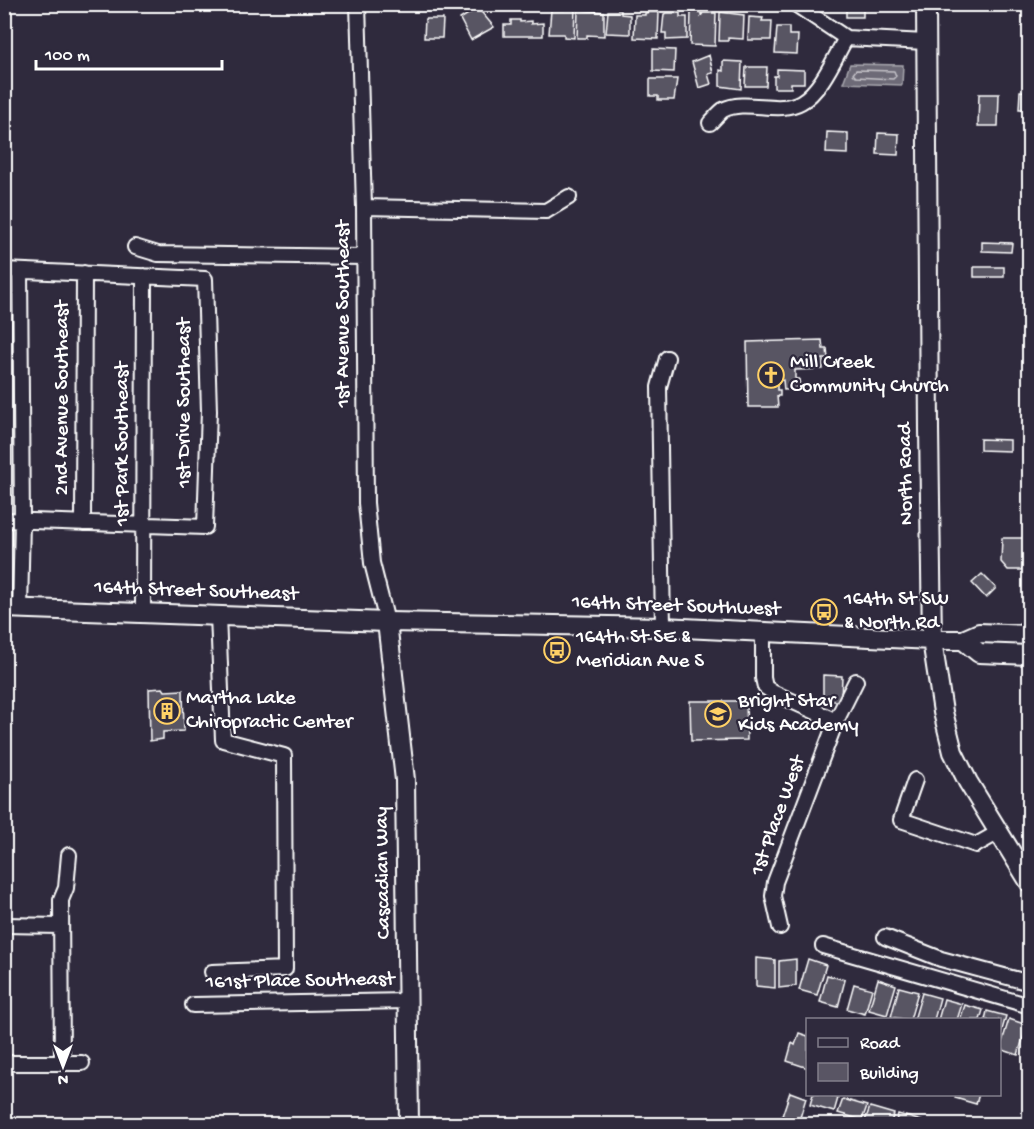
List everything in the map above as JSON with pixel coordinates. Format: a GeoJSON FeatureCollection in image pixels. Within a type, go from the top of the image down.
{"type":"FeatureCollection","features":[{"type":"Feature","properties":{"kind":"street","name":"1st Avenue Southeast"},"geometry":{"type":"LineString","coordinates":[[358,4],[364,207],[366,503],[372,563],[387,622]]}},
{"type":"Feature","properties":{"kind":"street"},"geometry":{"type":"LineString","coordinates":[[795,4],[846,38],[926,42]]}},
{"type":"Feature","properties":{"kind":"street","name":"North Road"},"geometry":{"type":"LineString","coordinates":[[926,4],[932,640],[943,712],[953,752],[968,782],[1029,883]]}},
{"type":"Feature","properties":{"kind":"street"},"geometry":{"type":"LineString","coordinates":[[710,123],[724,110],[738,107],[788,106],[800,103],[811,95],[825,76],[846,38]]}},
{"type":"Feature","properties":{"kind":"street"},"geometry":{"type":"LineString","coordinates":[[364,207],[546,211],[569,197]]}},
{"type":"Feature","properties":{"kind":"street"},"geometry":{"type":"LineString","coordinates":[[135,248],[158,254],[364,257]]}},
{"type":"Feature","properties":{"kind":"street"},"geometry":{"type":"LineString","coordinates":[[4,270],[144,276]]}},
{"type":"Feature","properties":{"kind":"street"},"geometry":{"type":"LineString","coordinates":[[12,608],[22,521],[20,271]]}},
{"type":"Feature","properties":{"kind":"street","name":"2nd Avenue Southeast"},"geometry":{"type":"LineString","coordinates":[[83,523],[84,273]]}},
{"type":"Feature","properties":{"kind":"street","name":"1st Drive Southeast"},"geometry":{"type":"LineString","coordinates":[[144,276],[205,279],[209,411],[205,527],[144,525]]}},
{"type":"Feature","properties":{"kind":"street","name":"1st Park Southeast"},"geometry":{"type":"LineString","coordinates":[[143,613],[144,276]]}},
{"type":"Feature","properties":{"kind":"street"},"geometry":{"type":"LineString","coordinates":[[663,627],[659,387],[668,358]]}},
{"type":"Feature","properties":{"kind":"street"},"geometry":{"type":"LineString","coordinates":[[4,520],[144,525]]}},
{"type":"Feature","properties":{"kind":"street","name":"164th Street Southeast"},"geometry":{"type":"LineString","coordinates":[[12,608],[387,622]]}},
{"type":"Feature","properties":{"kind":"street"},"geometry":{"type":"LineString","coordinates":[[212,972],[285,969],[284,756],[223,740],[218,615]]}},
{"type":"Feature","properties":{"kind":"street","name":"164th Street Southwest"},"geometry":{"type":"LineString","coordinates":[[387,622],[663,627],[932,640],[963,640],[978,633],[1029,635]]}},
{"type":"Feature","properties":{"kind":"street","name":"Cascadian Way"},"geometry":{"type":"LineString","coordinates":[[387,622],[405,780],[409,1125]]}},
{"type":"Feature","properties":{"kind":"street"},"geometry":{"type":"LineString","coordinates":[[763,632],[765,687],[836,721]]}},
{"type":"Feature","properties":{"kind":"street","name":"164th Street Southwest"},"geometry":{"type":"LineString","coordinates":[[963,640],[979,653],[1029,655]]}},
{"type":"Feature","properties":{"kind":"street","name":"1st Place West"},"geometry":{"type":"LineString","coordinates":[[780,927],[773,896],[775,882],[836,721],[856,681]]}},
{"type":"Feature","properties":{"kind":"street"},"geometry":{"type":"LineString","coordinates":[[915,780],[900,820],[976,845],[999,832]]}},
{"type":"Feature","properties":{"kind":"street"},"geometry":{"type":"LineString","coordinates":[[62,1063],[60,926],[61,900],[66,888],[69,855]]}},
{"type":"Feature","properties":{"kind":"street"},"geometry":{"type":"LineString","coordinates":[[4,925],[60,926]]}},
{"type":"Feature","properties":{"kind":"street"},"geometry":{"type":"LineString","coordinates":[[885,937],[941,959],[1029,983]]}},
{"type":"Feature","properties":{"kind":"street"},"geometry":{"type":"LineString","coordinates":[[823,946],[1029,1006]]}},
{"type":"Feature","properties":{"kind":"street","name":"161st Place Southeast"},"geometry":{"type":"LineString","coordinates":[[193,1005],[408,1001]]}},
{"type":"Feature","properties":{"kind":"street"},"geometry":{"type":"LineString","coordinates":[[4,1063],[82,1063]]}},
{"type":"Feature","properties":{"kind":"water"},"geometry":{"type":"Polygon","coordinates":[[[850,64],[903,65],[902,85],[843,83],[850,64]]]}},
{"type":"Feature","properties":{"kind":"building"},"geometry":{"type":"Polygon","coordinates":[[[846,4],[863,4],[863,17],[846,17],[846,4]]]}},
{"type":"Feature","properties":{"kind":"building"},"geometry":{"type":"Polygon","coordinates":[[[478,8],[494,27],[471,40],[460,19],[478,8]]]}},
{"type":"Feature","properties":{"kind":"building"},"geometry":{"type":"Polygon","coordinates":[[[564,8],[575,8],[574,38],[564,37],[564,34],[549,34],[551,10],[564,10],[564,8]]]}},
{"type":"Feature","properties":{"kind":"building"},"geometry":{"type":"Polygon","coordinates":[[[578,10],[604,12],[604,36],[587,35],[587,38],[577,38],[578,10]]]}},
{"type":"Feature","properties":{"kind":"building"},"geometry":{"type":"Polygon","coordinates":[[[608,11],[621,11],[621,14],[630,15],[630,34],[606,33],[608,11]]]}},
{"type":"Feature","properties":{"kind":"building"},"geometry":{"type":"Polygon","coordinates":[[[650,12],[659,12],[658,39],[634,38],[635,15],[645,15],[650,12]]]}},
{"type":"Feature","properties":{"kind":"building"},"geometry":{"type":"Polygon","coordinates":[[[691,12],[701,12],[701,16],[703,13],[716,13],[715,46],[690,45],[691,12]]]}},
{"type":"Feature","properties":{"kind":"building"},"geometry":{"type":"Polygon","coordinates":[[[720,12],[744,15],[743,39],[728,38],[728,41],[719,41],[720,12]]]}},
{"type":"Feature","properties":{"kind":"building"},"geometry":{"type":"Polygon","coordinates":[[[666,13],[680,13],[680,17],[687,17],[687,39],[666,40],[666,33],[662,33],[666,13]]]}},
{"type":"Feature","properties":{"kind":"building"},"geometry":{"type":"Polygon","coordinates":[[[749,17],[772,21],[771,40],[748,40],[749,17]]]}},
{"type":"Feature","properties":{"kind":"building"},"geometry":{"type":"Polygon","coordinates":[[[425,19],[443,19],[442,38],[424,38],[425,19]]]}},
{"type":"Feature","properties":{"kind":"building"},"geometry":{"type":"Polygon","coordinates":[[[511,20],[531,21],[531,24],[543,23],[543,36],[504,36],[504,25],[511,25],[511,20]]]}},
{"type":"Feature","properties":{"kind":"building"},"geometry":{"type":"Polygon","coordinates":[[[777,27],[789,27],[789,35],[798,35],[797,54],[775,53],[777,27]]]}},
{"type":"Feature","properties":{"kind":"building"},"geometry":{"type":"Polygon","coordinates":[[[653,49],[675,50],[674,72],[653,71],[653,49]]]}},
{"type":"Feature","properties":{"kind":"building"},"geometry":{"type":"Polygon","coordinates":[[[709,55],[713,73],[708,74],[711,84],[699,88],[692,62],[709,55]]]}},
{"type":"Feature","properties":{"kind":"building"},"geometry":{"type":"Polygon","coordinates":[[[723,61],[742,62],[741,89],[720,86],[720,70],[723,71],[723,61]]]}},
{"type":"Feature","properties":{"kind":"building"},"geometry":{"type":"Polygon","coordinates":[[[746,67],[767,67],[766,86],[745,86],[746,67]]]}},
{"type":"Feature","properties":{"kind":"building"},"geometry":{"type":"Polygon","coordinates":[[[777,69],[804,70],[804,83],[791,83],[791,88],[774,88],[774,76],[777,76],[777,69]]]}},
{"type":"Feature","properties":{"kind":"building"},"geometry":{"type":"Polygon","coordinates":[[[650,79],[677,79],[674,100],[658,100],[658,96],[650,96],[650,79]]]}},
{"type":"Feature","properties":{"kind":"building"},"geometry":{"type":"Polygon","coordinates":[[[1020,91],[1030,92],[1030,109],[1019,109],[1020,91]]]}},
{"type":"Feature","properties":{"kind":"building"},"geometry":{"type":"Polygon","coordinates":[[[979,94],[999,94],[998,126],[978,126],[979,94]]]}},
{"type":"Feature","properties":{"kind":"building"},"geometry":{"type":"Polygon","coordinates":[[[827,132],[848,133],[848,154],[826,153],[827,132]]]}},
{"type":"Feature","properties":{"kind":"building"},"geometry":{"type":"Polygon","coordinates":[[[878,133],[899,134],[898,155],[877,154],[878,133]]]}},
{"type":"Feature","properties":{"kind":"building"},"geometry":{"type":"Polygon","coordinates":[[[982,242],[1012,243],[1011,252],[982,251],[982,242]]]}},
{"type":"Feature","properties":{"kind":"building"},"geometry":{"type":"Polygon","coordinates":[[[974,267],[1004,267],[1004,277],[974,277],[974,267]]]}},
{"type":"Feature","properties":{"kind":"building","name":"Mill Creek Community Church"},"geometry":{"type":"Polygon","coordinates":[[[822,340],[823,349],[827,349],[828,359],[823,359],[823,369],[795,370],[795,379],[799,379],[800,387],[796,389],[784,390],[783,380],[777,381],[777,390],[780,390],[780,396],[777,396],[778,407],[748,407],[747,342],[822,340]]]}},
{"type":"Feature","properties":{"kind":"building"},"geometry":{"type":"Polygon","coordinates":[[[980,439],[1010,440],[1010,451],[980,450],[980,439]]]}},
{"type":"Feature","properties":{"kind":"building"},"geometry":{"type":"Polygon","coordinates":[[[1002,538],[1030,538],[1030,570],[1008,570],[1001,562],[1002,538]]]}},
{"type":"Feature","properties":{"kind":"building"},"geometry":{"type":"Polygon","coordinates":[[[982,574],[996,588],[986,598],[972,583],[982,574]]]}},
{"type":"Feature","properties":{"kind":"building"},"geometry":{"type":"Polygon","coordinates":[[[823,675],[842,676],[841,701],[823,701],[823,675]]]}},
{"type":"Feature","properties":{"kind":"building","name":"Martha Lake Chiropractic Center"},"geometry":{"type":"Polygon","coordinates":[[[163,688],[165,691],[183,690],[184,731],[163,732],[163,739],[150,741],[149,689],[163,688]]]}},
{"type":"Feature","properties":{"kind":"building"},"geometry":{"type":"Polygon","coordinates":[[[690,701],[746,701],[747,740],[691,741],[690,701]]]}},
{"type":"Feature","properties":{"kind":"building"},"geometry":{"type":"Polygon","coordinates":[[[756,958],[775,960],[775,988],[756,986],[756,958]]]}},
{"type":"Feature","properties":{"kind":"building"},"geometry":{"type":"Polygon","coordinates":[[[796,959],[796,986],[779,988],[779,961],[796,959]]]}},
{"type":"Feature","properties":{"kind":"building"},"geometry":{"type":"Polygon","coordinates":[[[808,959],[826,965],[817,995],[799,990],[808,959]]]}},
{"type":"Feature","properties":{"kind":"building"},"geometry":{"type":"Polygon","coordinates":[[[827,975],[845,980],[838,1007],[820,1002],[827,975]]]}},
{"type":"Feature","properties":{"kind":"building"},"geometry":{"type":"Polygon","coordinates":[[[878,979],[896,985],[887,1015],[869,1010],[878,979]]]}},
{"type":"Feature","properties":{"kind":"building"},"geometry":{"type":"Polygon","coordinates":[[[854,984],[872,989],[865,1014],[847,1009],[854,984]]]}},
{"type":"Feature","properties":{"kind":"building"},"geometry":{"type":"Polygon","coordinates":[[[899,987],[918,992],[911,1018],[891,1017],[899,987]]]}},
{"type":"Feature","properties":{"kind":"building"},"geometry":{"type":"Polygon","coordinates":[[[922,993],[940,998],[935,1018],[915,1018],[922,993]]]}},
{"type":"Feature","properties":{"kind":"building"},"geometry":{"type":"Polygon","coordinates":[[[944,999],[962,1004],[958,1018],[939,1018],[944,999]]]}},
{"type":"Feature","properties":{"kind":"building"},"geometry":{"type":"Polygon","coordinates":[[[965,1005],[983,1010],[981,1018],[961,1018],[965,1005]]]}},
{"type":"Feature","properties":{"kind":"building"},"geometry":{"type":"Polygon","coordinates":[[[987,1011],[1006,1016],[1001,1034],[1001,1018],[985,1018],[987,1011]]]}},
{"type":"Feature","properties":{"kind":"building"},"geometry":{"type":"Polygon","coordinates":[[[1009,1019],[1027,1025],[1018,1055],[1001,1049],[1009,1019]]]}},
{"type":"Feature","properties":{"kind":"building"},"geometry":{"type":"Polygon","coordinates":[[[799,1033],[806,1035],[806,1067],[787,1061],[792,1043],[795,1045],[799,1033]]]}},
{"type":"Feature","properties":{"kind":"building"},"geometry":{"type":"Polygon","coordinates":[[[790,1092],[806,1098],[799,1121],[782,1116],[790,1092]]]}},
{"type":"Feature","properties":{"kind":"building"},"geometry":{"type":"Polygon","coordinates":[[[812,1096],[838,1098],[834,1112],[810,1105],[812,1096]]]}},
{"type":"Feature","properties":{"kind":"building"},"geometry":{"type":"Polygon","coordinates":[[[956,1096],[978,1096],[976,1104],[955,1098],[956,1096]]]}},
{"type":"Feature","properties":{"kind":"building"},"geometry":{"type":"Polygon","coordinates":[[[843,1099],[867,1106],[862,1120],[838,1113],[843,1099]]]}},
{"type":"Feature","properties":{"kind":"building"},"geometry":{"type":"Polygon","coordinates":[[[870,1107],[894,1114],[890,1124],[865,1121],[870,1107]]]}},
{"type":"Feature","properties":{"kind":"building"},"geometry":{"type":"Polygon","coordinates":[[[898,1114],[922,1121],[921,1124],[895,1124],[898,1114]]]}},
{"type":"Feature","properties":{"kind":"place","name":"Mill Creek Community Church"},"geometry":{"type":"Point","coordinates":[771,375]}},
{"type":"Feature","properties":{"kind":"place","name":"164th St SW & North Rd"},"geometry":{"type":"Point","coordinates":[824,612]}},
{"type":"Feature","properties":{"kind":"place","name":"164th St SE & Meridian Ave S"},"geometry":{"type":"Point","coordinates":[557,650]}},
{"type":"Feature","properties":{"kind":"place","name":"Martha Lake Chiropractic Center"},"geometry":{"type":"Point","coordinates":[167,711]}},
{"type":"Feature","properties":{"kind":"place","name":"Bright Star Kids Academy"},"geometry":{"type":"Point","coordinates":[718,714]}}]}
